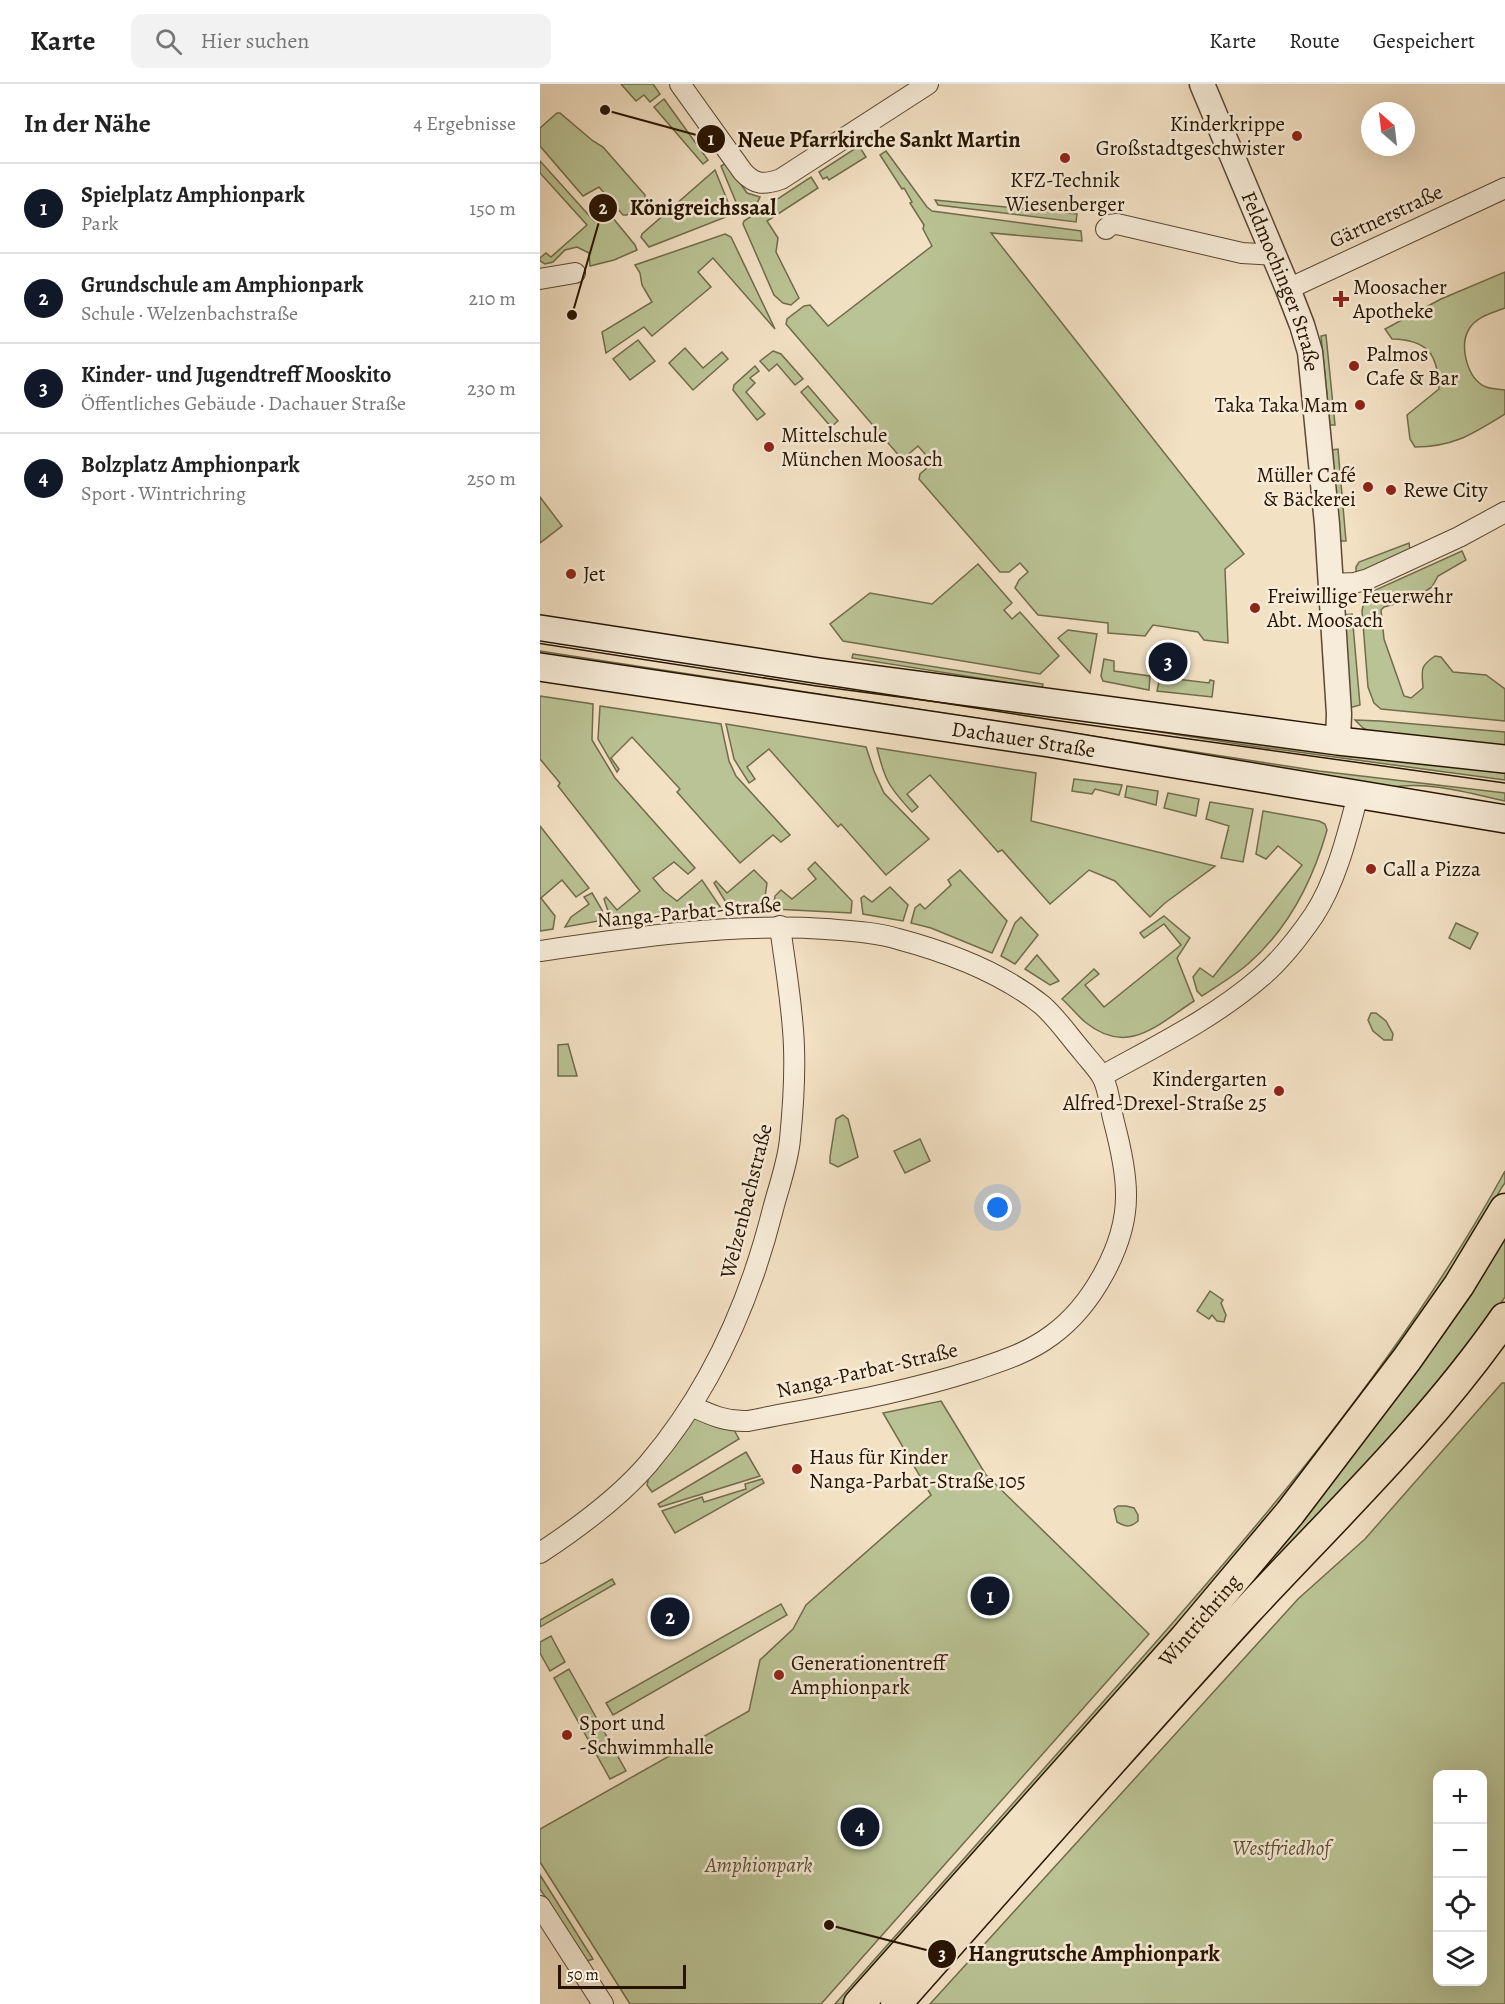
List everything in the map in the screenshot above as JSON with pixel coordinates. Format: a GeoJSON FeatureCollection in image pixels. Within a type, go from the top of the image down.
{"type":"FeatureCollection","features":[{"type":"Feature","properties":{"kind":"main road","name":"Dachauer Straße"},"geometry":{"type":"LineString","coordinates":[[540,629],[819,672],[1338,741],[1505,759]]}},
{"type":"Feature","properties":{"kind":"main road","name":"Dachauer Straße"},"geometry":{"type":"LineString","coordinates":[[540,667],[1043,742],[1505,819]]}},
{"type":"Feature","properties":{"kind":"main road","name":"Wintrichring"},"geometry":{"type":"LineString","coordinates":[[859,2004],[1185,1638],[1290,1513],[1407,1359],[1459,1285],[1505,1209]]}},
{"type":"Feature","properties":{"kind":"main road","name":"Wintrichring"},"geometry":{"type":"LineString","coordinates":[[896,2004],[1205,1657],[1405,1444],[1478,1358],[1505,1318]]}},
{"type":"Feature","properties":{"kind":"street"},"geometry":{"type":"LineString","coordinates":[[680,84],[743,172],[753,182],[766,184],[781,179],[915,87]]}},
{"type":"Feature","properties":{"kind":"street","name":"Feldmochinger Straße"},"geometry":{"type":"LineString","coordinates":[[1202,84],[1275,255],[1310,352],[1327,524],[1339,714],[1338,741]]}},
{"type":"Feature","properties":{"kind":"street","name":"Gärtnerstraße"},"geometry":{"type":"LineString","coordinates":[[1288,289],[1505,188]]}},
{"type":"Feature","properties":{"kind":"street"},"geometry":{"type":"LineString","coordinates":[[1106,230],[1110,225],[1117,224],[1242,253],[1275,255]]}},
{"type":"Feature","properties":{"kind":"street"},"geometry":{"type":"LineString","coordinates":[[540,279],[576,273]]}},
{"type":"Feature","properties":{"kind":"street"},"geometry":{"type":"LineString","coordinates":[[1330,584],[1354,584],[1368,579],[1458,537],[1505,512]]}},
{"type":"Feature","properties":{"kind":"street"},"geometry":{"type":"LineString","coordinates":[[1102,1076],[1231,1001],[1262,976],[1291,945],[1314,914],[1329,886],[1358,795]]}},
{"type":"Feature","properties":{"kind":"street","name":"Nanga-Parbat-Straße"},"geometry":{"type":"LineString","coordinates":[[540,951],[741,927],[780,926],[857,931],[897,938],[990,973],[1022,991],[1044,1007],[1102,1076],[1121,1148],[1127,1196],[1119,1236],[1105,1272],[1083,1308],[1053,1335],[1017,1356],[950,1378],[913,1388],[748,1421],[731,1422],[691,1406]]}},
{"type":"Feature","properties":{"kind":"street","name":"Welzenbachstraße"},"geometry":{"type":"LineString","coordinates":[[540,1553],[566,1536],[616,1496],[648,1464],[691,1406],[722,1352],[749,1290],[762,1255],[790,1141],[794,1047],[780,926]]}},
{"type":"Feature","properties":{"kind":"street"},"geometry":{"type":"LineString","coordinates":[[540,1906],[603,2004]]}},
{"type":"Feature","properties":{"kind":"green space"},"geometry":{"type":"Polygon","coordinates":[[[621,84],[653,84],[660,94],[650,102],[644,95],[636,101],[621,84]]]}},
{"type":"Feature","properties":{"kind":"green space"},"geometry":{"type":"Polygon","coordinates":[[[664,99],[708,160],[703,164],[654,107],[664,99]]]}},
{"type":"Feature","properties":{"kind":"green space"},"geometry":{"type":"Polygon","coordinates":[[[557,113],[603,147],[645,195],[645,200],[627,215],[623,215],[599,187],[583,196],[540,146],[540,128],[557,113]]]}},
{"type":"Feature","properties":{"kind":"green space"},"geometry":{"type":"Polygon","coordinates":[[[859,146],[866,157],[829,180],[827,177],[823,179],[819,172],[859,146]]]}},
{"type":"Feature","properties":{"kind":"green space"},"geometry":{"type":"Polygon","coordinates":[[[886,151],[932,211],[1081,231],[1082,241],[991,233],[1244,554],[1225,569],[1228,643],[1204,640],[1198,632],[1153,625],[1145,636],[1108,633],[1108,623],[1038,615],[1015,588],[1019,580],[1028,572],[1020,563],[1009,572],[1000,572],[919,479],[920,474],[933,463],[918,446],[901,458],[786,324],[787,319],[804,306],[810,305],[828,326],[932,246],[923,229],[924,225],[910,203],[912,202],[904,188],[902,189],[880,155],[886,151]]]}},
{"type":"Feature","properties":{"kind":"green space"},"geometry":{"type":"Polygon","coordinates":[[[540,161],[594,221],[608,212],[637,250],[614,260],[590,266],[589,253],[577,247],[565,250],[553,262],[545,264],[540,261],[546,253],[551,257],[587,225],[540,173],[540,161]]]}},
{"type":"Feature","properties":{"kind":"green space"},"geometry":{"type":"Polygon","coordinates":[[[726,163],[747,193],[760,197],[757,203],[746,210],[738,207],[721,166],[726,163]]]}},
{"type":"Feature","properties":{"kind":"green space"},"geometry":{"type":"Polygon","coordinates":[[[715,170],[730,207],[726,217],[649,247],[641,237],[642,234],[715,170]]]}},
{"type":"Feature","properties":{"kind":"green space"},"geometry":{"type":"Polygon","coordinates":[[[811,177],[818,188],[767,221],[778,238],[776,252],[799,298],[791,305],[783,303],[774,295],[743,224],[744,221],[811,177]]]}},
{"type":"Feature","properties":{"kind":"green space"},"geometry":{"type":"Polygon","coordinates":[[[935,200],[1077,214],[1076,222],[938,205],[935,200]]]}},
{"type":"Feature","properties":{"kind":"green space"},"geometry":{"type":"Polygon","coordinates":[[[725,234],[731,237],[775,329],[713,258],[698,272],[711,287],[652,336],[644,327],[606,353],[602,332],[652,302],[642,285],[640,273],[635,265],[725,234]]]}},
{"type":"Feature","properties":{"kind":"green space"},"geometry":{"type":"Polygon","coordinates":[[[1505,272],[1505,308],[1485,316],[1472,325],[1466,336],[1465,353],[1470,370],[1479,383],[1486,387],[1505,390],[1505,414],[1452,442],[1415,447],[1410,439],[1407,415],[1439,389],[1436,367],[1429,351],[1414,342],[1392,339],[1385,329],[1441,299],[1505,272]]]}},
{"type":"Feature","properties":{"kind":"green space"},"geometry":{"type":"Polygon","coordinates":[[[1326,335],[1335,425],[1330,425],[1321,336],[1326,335]]]}},
{"type":"Feature","properties":{"kind":"green space"},"geometry":{"type":"Polygon","coordinates":[[[638,340],[655,361],[630,380],[613,359],[638,340]]]}},
{"type":"Feature","properties":{"kind":"green space"},"geometry":{"type":"Polygon","coordinates":[[[685,348],[703,368],[722,352],[728,359],[693,390],[669,363],[685,348]]]}},
{"type":"Feature","properties":{"kind":"green space"},"geometry":{"type":"Polygon","coordinates":[[[773,351],[781,354],[803,379],[795,385],[777,364],[769,371],[760,361],[773,351]]]}},
{"type":"Feature","properties":{"kind":"green space"},"geometry":{"type":"Polygon","coordinates":[[[755,366],[759,371],[750,378],[755,383],[746,392],[765,414],[757,420],[733,390],[734,385],[755,366]]]}},
{"type":"Feature","properties":{"kind":"green space"},"geometry":{"type":"Polygon","coordinates":[[[808,386],[838,421],[831,427],[801,392],[808,386]]]}},
{"type":"Feature","properties":{"kind":"green space"},"geometry":{"type":"Polygon","coordinates":[[[1338,449],[1346,541],[1340,541],[1332,450],[1338,449]]]}},
{"type":"Feature","properties":{"kind":"green space"},"geometry":{"type":"Polygon","coordinates":[[[540,497],[562,526],[540,543],[540,497]]]}},
{"type":"Feature","properties":{"kind":"green space"},"geometry":{"type":"Polygon","coordinates":[[[1409,543],[1410,550],[1364,571],[1356,572],[1359,562],[1409,543]]]}},
{"type":"Feature","properties":{"kind":"green space"},"geometry":{"type":"Polygon","coordinates":[[[1462,551],[1466,560],[1438,576],[1432,587],[1415,598],[1384,607],[1381,610],[1384,639],[1404,696],[1411,698],[1423,688],[1424,666],[1435,656],[1441,657],[1453,672],[1486,675],[1505,689],[1505,721],[1381,709],[1374,703],[1368,687],[1362,611],[1364,601],[1371,592],[1462,551]]]}},
{"type":"Feature","properties":{"kind":"green space"},"geometry":{"type":"Polygon","coordinates":[[[978,564],[1012,603],[1004,610],[1012,619],[1020,612],[1059,656],[1040,674],[843,641],[830,624],[870,593],[932,604],[978,564]]]}},
{"type":"Feature","properties":{"kind":"green space"},"geometry":{"type":"Polygon","coordinates":[[[1352,614],[1360,705],[1349,708],[1343,615],[1352,614]]]}},
{"type":"Feature","properties":{"kind":"green space"},"geometry":{"type":"Polygon","coordinates":[[[1068,630],[1097,634],[1090,673],[1058,638],[1068,630]]]}},
{"type":"Feature","properties":{"kind":"green space"},"geometry":{"type":"Polygon","coordinates":[[[540,651],[1041,728],[1039,736],[540,654],[540,651]]]}},
{"type":"Feature","properties":{"kind":"green space"},"geometry":{"type":"Polygon","coordinates":[[[853,654],[1043,684],[1042,688],[852,658],[853,654]]]}},
{"type":"Feature","properties":{"kind":"green space"},"geometry":{"type":"Polygon","coordinates":[[[1104,659],[1114,661],[1114,671],[1150,676],[1149,690],[1103,681],[1101,676],[1104,659]]]}},
{"type":"Feature","properties":{"kind":"green space"},"geometry":{"type":"Polygon","coordinates":[[[1160,677],[1209,683],[1210,680],[1214,681],[1212,697],[1157,691],[1160,677]]]}},
{"type":"Feature","properties":{"kind":"green space"},"geometry":{"type":"Polygon","coordinates":[[[540,696],[593,704],[592,740],[615,778],[695,868],[688,874],[674,862],[653,878],[677,901],[702,880],[723,911],[611,920],[604,899],[606,897],[617,910],[640,891],[558,786],[560,783],[540,759],[540,696]]]}},
{"type":"Feature","properties":{"kind":"green space"},"geometry":{"type":"Polygon","coordinates":[[[600,706],[721,724],[729,761],[736,776],[790,835],[781,842],[773,835],[740,863],[677,792],[680,789],[632,737],[611,758],[619,769],[617,772],[598,739],[600,706]]]}},
{"type":"Feature","properties":{"kind":"green space"},"geometry":{"type":"Polygon","coordinates":[[[1068,718],[1505,772],[1505,780],[1245,745],[1068,718]]]}},
{"type":"Feature","properties":{"kind":"green space"},"geometry":{"type":"Polygon","coordinates":[[[1355,720],[1505,732],[1505,748],[1373,733],[1363,728],[1355,720]]]}},
{"type":"Feature","properties":{"kind":"green space"},"geometry":{"type":"Polygon","coordinates":[[[726,724],[866,747],[884,793],[929,839],[886,875],[841,824],[838,827],[769,749],[747,767],[755,779],[749,783],[734,759],[726,724]]]}},
{"type":"Feature","properties":{"kind":"green space"},"geometry":{"type":"Polygon","coordinates":[[[1066,732],[1319,771],[1505,793],[1505,801],[1435,787],[1392,787],[1064,739],[1066,732]]]}},
{"type":"Feature","properties":{"kind":"green space"},"geometry":{"type":"Polygon","coordinates":[[[877,748],[1036,773],[1031,821],[1215,866],[1150,917],[1115,881],[1089,870],[1050,904],[1002,850],[998,852],[930,775],[907,794],[918,807],[912,812],[889,783],[877,748]]]}},
{"type":"Feature","properties":{"kind":"green space"},"geometry":{"type":"Polygon","coordinates":[[[1074,779],[1122,785],[1119,795],[1095,789],[1092,794],[1072,791],[1074,779]]]}},
{"type":"Feature","properties":{"kind":"green space"},"geometry":{"type":"Polygon","coordinates":[[[1127,786],[1158,791],[1156,805],[1125,797],[1127,786]]]}},
{"type":"Feature","properties":{"kind":"green space"},"geometry":{"type":"Polygon","coordinates":[[[1168,793],[1199,799],[1196,816],[1164,808],[1168,793]]]}},
{"type":"Feature","properties":{"kind":"green space"},"geometry":{"type":"Polygon","coordinates":[[[1210,802],[1253,809],[1243,862],[1221,858],[1229,826],[1206,819],[1210,802]]]}},
{"type":"Feature","properties":{"kind":"green space"},"geometry":{"type":"Polygon","coordinates":[[[1263,811],[1325,824],[1327,830],[1321,849],[1297,903],[1275,935],[1248,964],[1202,996],[1197,991],[1193,977],[1200,968],[1213,977],[1302,865],[1278,846],[1266,859],[1256,854],[1263,811]]]}},
{"type":"Feature","properties":{"kind":"green space"},"geometry":{"type":"Polygon","coordinates":[[[540,826],[589,888],[576,897],[562,880],[541,898],[555,916],[553,929],[540,931],[540,826]]]}},
{"type":"Feature","properties":{"kind":"green space"},"geometry":{"type":"Polygon","coordinates":[[[815,862],[852,901],[851,913],[773,909],[775,896],[781,890],[792,899],[816,879],[808,869],[815,862]]]}},
{"type":"Feature","properties":{"kind":"green space"},"geometry":{"type":"Polygon","coordinates":[[[754,870],[767,883],[763,910],[732,912],[714,883],[716,881],[727,893],[754,870]]]}},
{"type":"Feature","properties":{"kind":"green space"},"geometry":{"type":"Polygon","coordinates":[[[960,870],[1007,921],[992,953],[931,928],[911,923],[915,908],[920,904],[925,909],[951,885],[948,880],[960,870]]]}},
{"type":"Feature","properties":{"kind":"green space"},"geometry":{"type":"Polygon","coordinates":[[[890,887],[908,905],[903,921],[863,914],[861,898],[864,896],[872,902],[890,887]]]}},
{"type":"Feature","properties":{"kind":"green space"},"geometry":{"type":"Polygon","coordinates":[[[592,893],[602,910],[604,920],[565,927],[571,917],[589,904],[584,897],[592,893]]]}},
{"type":"Feature","properties":{"kind":"green space"},"geometry":{"type":"Polygon","coordinates":[[[1164,916],[1190,938],[1177,958],[1194,1001],[1155,1027],[1142,1034],[1129,1037],[1115,1037],[1085,1022],[1062,999],[1094,969],[1099,974],[1085,985],[1104,1007],[1181,945],[1164,924],[1144,938],[1140,933],[1164,916]]]}},
{"type":"Feature","properties":{"kind":"green space"},"geometry":{"type":"Polygon","coordinates":[[[1021,917],[1038,935],[1015,964],[1001,956],[1015,923],[1021,917]]]}},
{"type":"Feature","properties":{"kind":"green space"},"geometry":{"type":"Polygon","coordinates":[[[1456,923],[1478,933],[1470,949],[1449,938],[1456,923]]]}},
{"type":"Feature","properties":{"kind":"green space"},"geometry":{"type":"Polygon","coordinates":[[[1037,955],[1059,981],[1050,985],[1025,969],[1037,955]]]}},
{"type":"Feature","properties":{"kind":"green space"},"geometry":{"type":"Polygon","coordinates":[[[1371,1013],[1376,1013],[1386,1021],[1393,1034],[1392,1040],[1384,1040],[1373,1031],[1368,1020],[1371,1013]]]}},
{"type":"Feature","properties":{"kind":"green space"},"geometry":{"type":"Polygon","coordinates":[[[568,1044],[577,1076],[558,1076],[558,1045],[568,1044]]]}},
{"type":"Feature","properties":{"kind":"green space"},"geometry":{"type":"Polygon","coordinates":[[[843,1115],[848,1119],[858,1157],[838,1167],[830,1163],[830,1157],[836,1119],[843,1115]]]}},
{"type":"Feature","properties":{"kind":"green space"},"geometry":{"type":"Polygon","coordinates":[[[920,1139],[930,1161],[905,1173],[894,1151],[920,1139]]]}},
{"type":"Feature","properties":{"kind":"green space"},"geometry":{"type":"Polygon","coordinates":[[[1505,1171],[1505,1183],[1470,1244],[1427,1308],[1272,1518],[842,2004],[835,2004],[1164,1633],[1271,1508],[1372,1378],[1419,1311],[1464,1242],[1505,1171]]]}},
{"type":"Feature","properties":{"kind":"green space"},"geometry":{"type":"Polygon","coordinates":[[[1505,1233],[1505,1297],[1480,1334],[1436,1389],[1206,1638],[879,2004],[873,2004],[1505,1233]]]}},
{"type":"Feature","properties":{"kind":"green space"},"geometry":{"type":"Polygon","coordinates":[[[1210,1291],[1223,1300],[1221,1303],[1226,1315],[1224,1322],[1217,1321],[1212,1315],[1209,1319],[1197,1311],[1210,1291]]]}},
{"type":"Feature","properties":{"kind":"green space","name":"Westfriedhof"},"geometry":{"type":"Polygon","coordinates":[[[1502,1383],[1505,1383],[1505,2004],[930,2004],[1298,1599],[1365,1539],[1502,1383]]]}},
{"type":"Feature","properties":{"kind":"green space","name":"Amphionpark"},"geometry":{"type":"Polygon","coordinates":[[[941,1401],[986,1475],[1149,1634],[821,2004],[630,2004],[540,1862],[540,1829],[749,1711],[760,1660],[793,1629],[806,1605],[931,1495],[883,1413],[941,1401]]]}},
{"type":"Feature","properties":{"kind":"green space"},"geometry":{"type":"Polygon","coordinates":[[[693,1418],[734,1430],[739,1439],[652,1492],[647,1485],[651,1467],[693,1418]]]}},
{"type":"Feature","properties":{"kind":"green space"},"geometry":{"type":"Polygon","coordinates":[[[746,1452],[760,1476],[660,1507],[658,1504],[746,1452]]]}},
{"type":"Feature","properties":{"kind":"green space"},"geometry":{"type":"Polygon","coordinates":[[[762,1479],[764,1483],[675,1533],[662,1511],[702,1497],[704,1502],[746,1489],[745,1484],[762,1479]]]}},
{"type":"Feature","properties":{"kind":"green space"},"geometry":{"type":"Polygon","coordinates":[[[1118,1506],[1134,1508],[1138,1521],[1128,1526],[1117,1522],[1114,1509],[1118,1506]]]}},
{"type":"Feature","properties":{"kind":"green space"},"geometry":{"type":"Polygon","coordinates":[[[612,1579],[615,1584],[540,1627],[540,1620],[612,1579]]]}},
{"type":"Feature","properties":{"kind":"green space"},"geometry":{"type":"Polygon","coordinates":[[[781,1604],[787,1615],[613,1715],[606,1703],[781,1604]]]}},
{"type":"Feature","properties":{"kind":"green space"},"geometry":{"type":"Polygon","coordinates":[[[551,1636],[565,1662],[550,1671],[540,1653],[540,1642],[551,1636]]]}},
{"type":"Feature","properties":{"kind":"green space"},"geometry":{"type":"Polygon","coordinates":[[[569,1669],[626,1771],[610,1779],[554,1678],[569,1669]]]}},
{"type":"Feature","properties":{"kind":"green space"},"geometry":{"type":"Polygon","coordinates":[[[540,1875],[593,1959],[587,1961],[540,1889],[540,1875]]]}},
{"type":"Feature","properties":{"kind":"tram line"},"geometry":{"type":"LineString","coordinates":[[540,641],[1053,720],[1505,783]]}},
{"type":"Feature","properties":{"kind":"place","name":"Neue Pfarrkirche Sankt Martin"},"geometry":{"type":"Point","coordinates":[605,110]}},
{"type":"Feature","properties":{"kind":"place","name":"Kinderkrippe Großstadtgeschwister"},"geometry":{"type":"Point","coordinates":[1297,136]}},
{"type":"Feature","properties":{"kind":"place","name":"KFZ-Technik Wiesenberger"},"geometry":{"type":"Point","coordinates":[1065,158]}},
{"type":"Feature","properties":{"kind":"place","name":"Moosacher Apotheke"},"geometry":{"type":"Point","coordinates":[1341,299]}},
{"type":"Feature","properties":{"kind":"place","name":"Königreichssaal"},"geometry":{"type":"Point","coordinates":[572,315]}},
{"type":"Feature","properties":{"kind":"place","name":"Palmos Cafe & Bar"},"geometry":{"type":"Point","coordinates":[1354,366]}},
{"type":"Feature","properties":{"kind":"place","name":"Taka Taka Mam"},"geometry":{"type":"Point","coordinates":[1360,405]}},
{"type":"Feature","properties":{"kind":"place","name":"Mittelschule München Moosach"},"geometry":{"type":"Point","coordinates":[769,447]}},
{"type":"Feature","properties":{"kind":"place","name":"Müller Café & Bäckerei"},"geometry":{"type":"Point","coordinates":[1368,487]}},
{"type":"Feature","properties":{"kind":"place","name":"Rewe City"},"geometry":{"type":"Point","coordinates":[1391,490]}},
{"type":"Feature","properties":{"kind":"place","name":"Jet"},"geometry":{"type":"Point","coordinates":[571,574]}},
{"type":"Feature","properties":{"kind":"place","name":"Freiwillige Feuerwehr Abt. Moosach"},"geometry":{"type":"Point","coordinates":[1255,608]}},
{"type":"Feature","properties":{"kind":"place","name":"Kinder- und Jugendtreff Mooskito"},"geometry":{"type":"Point","coordinates":[1168,662]}},
{"type":"Feature","properties":{"kind":"place","name":"Call a Pizza"},"geometry":{"type":"Point","coordinates":[1371,869]}},
{"type":"Feature","properties":{"kind":"place","name":"Kindergarten Alfred-Drexel-Straße 25"},"geometry":{"type":"Point","coordinates":[1279,1091]}},
{"type":"Feature","properties":{"kind":"place","name":"Haus für Kinder Nanga-Parbat-Straße 105"},"geometry":{"type":"Point","coordinates":[797,1469]}},
{"type":"Feature","properties":{"kind":"place","name":"Spielplatz Amphionpark"},"geometry":{"type":"Point","coordinates":[990,1596]}},
{"type":"Feature","properties":{"kind":"place","name":"Grundschule am Amphionpark"},"geometry":{"type":"Point","coordinates":[670,1617]}},
{"type":"Feature","properties":{"kind":"place","name":"Generationentreff Amphionpark"},"geometry":{"type":"Point","coordinates":[779,1675]}},
{"type":"Feature","properties":{"kind":"place","name":"Sport und -Schwimmhalle"},"geometry":{"type":"Point","coordinates":[567,1735]}},
{"type":"Feature","properties":{"kind":"place","name":"Bolzplatz Amphionpark"},"geometry":{"type":"Point","coordinates":[860,1827]}},
{"type":"Feature","properties":{"kind":"place","name":"Hangrutsche Amphionpark"},"geometry":{"type":"Point","coordinates":[829,1925]}}]}
